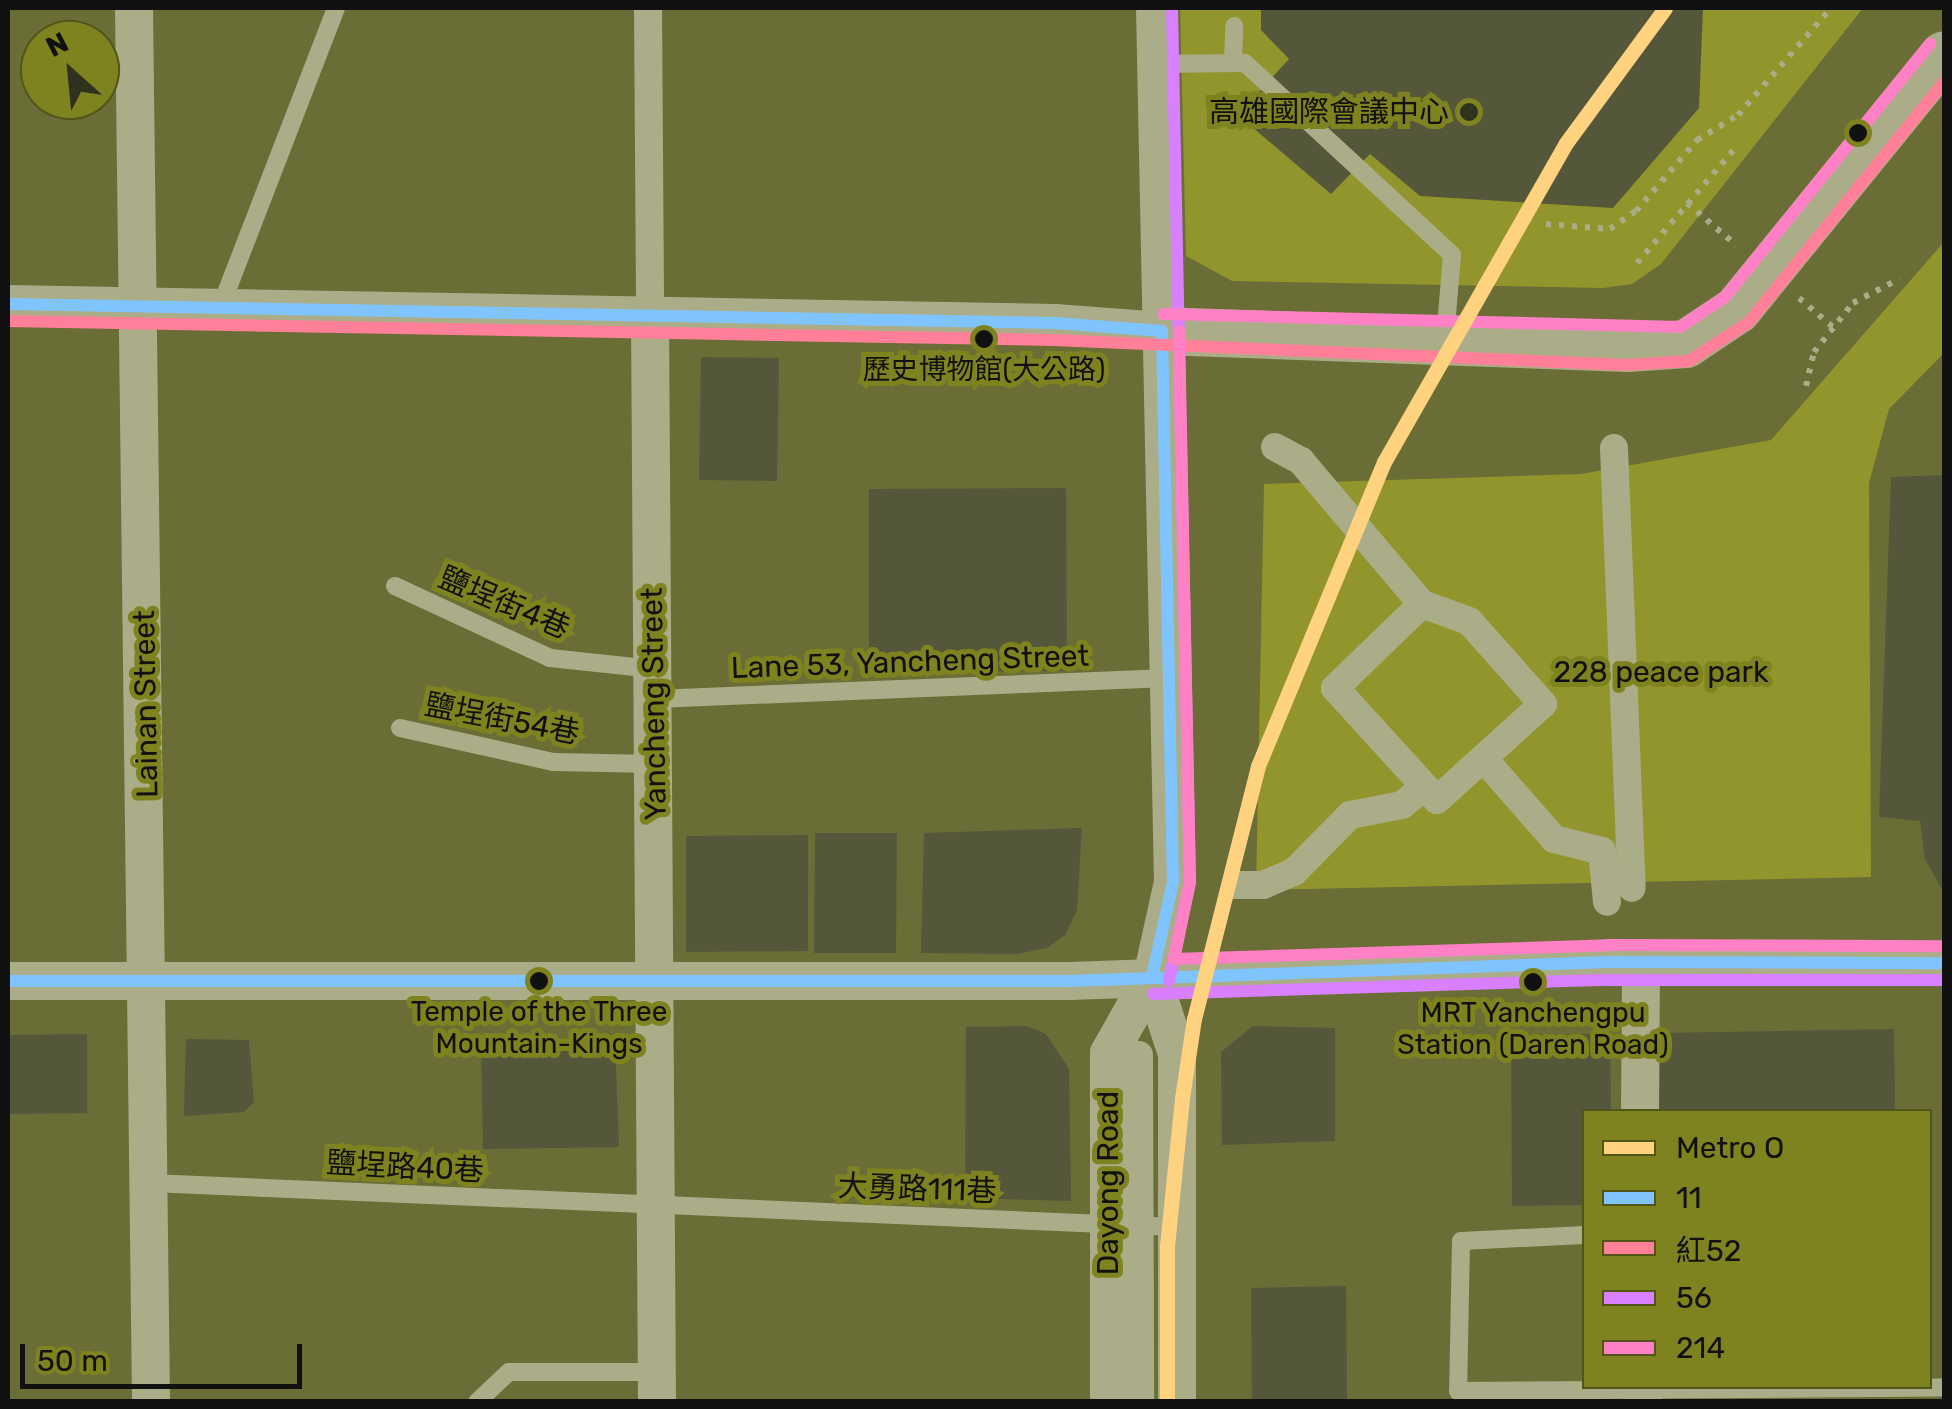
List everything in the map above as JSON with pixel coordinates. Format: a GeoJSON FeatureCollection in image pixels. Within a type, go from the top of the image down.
{"type":"FeatureCollection","features":[{"type":"Feature","properties":{"kind":"street","name":"Lainan Street"},"geometry":{"type":"LineString","coordinates":[[134,8],[150,978],[151,1402]]}},
{"type":"Feature","properties":{"kind":"street","name":"Yancheng Street"},"geometry":{"type":"LineString","coordinates":[[648,8],[658,979],[657,1387]]}},
{"type":"Feature","properties":{"kind":"street","name":"Dayong Road"},"geometry":{"type":"LineString","coordinates":[[1154,8],[1173,882],[1152,977],[1108,1054],[1177,1402]]}},
{"type":"Feature","properties":{"kind":"street"},"geometry":{"type":"LineString","coordinates":[[8,304],[138,302],[1055,322],[1162,331],[1628,348],[1686,344],[1737,310],[1944,54]]}},
{"type":"Feature","properties":{"kind":"street"},"geometry":{"type":"LineString","coordinates":[[1275,447],[1301,461],[1422,604],[1468,621],[1543,704],[1437,800],[1334,688],[1422,604]]}},
{"type":"Feature","properties":{"kind":"street"},"geometry":{"type":"LineString","coordinates":[[1614,448],[1632,888]]}},
{"type":"Feature","properties":{"kind":"street"},"geometry":{"type":"LineString","coordinates":[[1484,759],[1554,839],[1602,852],[1607,902]]}},
{"type":"Feature","properties":{"kind":"street"},"geometry":{"type":"LineString","coordinates":[[1236,886],[1263,885],[1294,872],[1350,815],[1402,805],[1424,787]]}},
{"type":"Feature","properties":{"kind":"street"},"geometry":{"type":"LineString","coordinates":[[8,981],[1152,977],[1641,963],[1944,963]]}},
{"type":"Feature","properties":{"kind":"street"},"geometry":{"type":"LineString","coordinates":[[1640,1109],[1641,963]]}},
{"type":"Feature","properties":{"kind":"street","name":"Dayong Road"},"geometry":{"type":"LineString","coordinates":[[1109,1402],[1177,1054],[1152,977]]}},
{"type":"Feature","properties":{"kind":"street"},"geometry":{"type":"LineString","coordinates":[[1139,1054],[1140,1402]]}},
{"type":"Feature","properties":{"kind":"lane"},"geometry":{"type":"LineString","coordinates":[[221,306],[336,8]]}},
{"type":"Feature","properties":{"kind":"lane"},"geometry":{"type":"LineString","coordinates":[[1233,63],[1234,26]]}},
{"type":"Feature","properties":{"kind":"lane"},"geometry":{"type":"LineString","coordinates":[[1155,64],[1246,63],[1452,255],[1445,339]]}},
{"type":"Feature","properties":{"kind":"lane","name":"鹽埕街4巷"},"geometry":{"type":"LineString","coordinates":[[395,586],[550,658],[654,684]]}},
{"type":"Feature","properties":{"kind":"lane","name":"Lane 53, Yancheng Street"},"geometry":{"type":"LineString","coordinates":[[654,684],[1168,678]]}},
{"type":"Feature","properties":{"kind":"lane","name":"鹽埕街54巷"},"geometry":{"type":"LineString","coordinates":[[400,728],[553,762],[655,764]]}},
{"type":"Feature","properties":{"kind":"lane","name":"鹽埕路40巷"},"geometry":{"type":"LineString","coordinates":[[151,1183],[657,1206]]}},
{"type":"Feature","properties":{"kind":"lane","name":"大勇路111巷"},"geometry":{"type":"LineString","coordinates":[[657,1206],[1141,1225]]}},
{"type":"Feature","properties":{"kind":"lane"},"geometry":{"type":"LineString","coordinates":[[1582,1235],[1461,1241],[1458,1391],[1643,1394],[1894,1389]]}},
{"type":"Feature","properties":{"kind":"lane"},"geometry":{"type":"LineString","coordinates":[[476,1402],[509,1372],[657,1387]]}},
{"type":"Feature","properties":{"kind":"path"},"geometry":{"type":"LineString","coordinates":[[1546,224],[1610,229],[1636,211],[1698,140],[1738,115],[1832,8]]}},
{"type":"Feature","properties":{"kind":"path"},"geometry":{"type":"LineString","coordinates":[[1637,263],[1736,148]]}},
{"type":"Feature","properties":{"kind":"path"},"geometry":{"type":"LineString","coordinates":[[1806,386],[1814,352],[1853,303],[1899,279]]}},
{"type":"Feature","properties":{"kind":"green space"},"geometry":{"type":"Polygon","coordinates":[[[1180,8],[1863,8],[1661,264],[1632,284],[1603,288],[1232,281],[1186,256],[1180,8]]]}},
{"type":"Feature","properties":{"kind":"green space","name":"228 peace park"},"geometry":{"type":"Polygon","coordinates":[[[1944,242],[1944,353],[1889,409],[1869,483],[1871,877],[1256,890],[1264,484],[1581,474],[1771,440],[1944,242]]]}},
{"type":"Feature","properties":{"kind":"building","name":"高雄國際會議中心"},"geometry":{"type":"Polygon","coordinates":[[[1261,8],[1703,8],[1699,108],[1613,208],[1420,196],[1370,154],[1331,194],[1238,115],[1289,59],[1261,30],[1261,8]]]}},
{"type":"Feature","properties":{"kind":"building"},"geometry":{"type":"Polygon","coordinates":[[[701,357],[779,358],[777,481],[699,480],[701,357]]]}},
{"type":"Feature","properties":{"kind":"building"},"geometry":{"type":"Polygon","coordinates":[[[1944,475],[1944,893],[1925,859],[1920,821],[1879,817],[1891,477],[1944,475]]]}},
{"type":"Feature","properties":{"kind":"building"},"geometry":{"type":"Polygon","coordinates":[[[1066,488],[1067,671],[869,672],[869,489],[1066,488]]]}},
{"type":"Feature","properties":{"kind":"building"},"geometry":{"type":"Polygon","coordinates":[[[1082,828],[1077,910],[1065,935],[1047,948],[1017,954],[921,953],[924,833],[1082,828]]]}},
{"type":"Feature","properties":{"kind":"building"},"geometry":{"type":"Polygon","coordinates":[[[815,833],[897,833],[896,953],[814,953],[815,833]]]}},
{"type":"Feature","properties":{"kind":"building"},"geometry":{"type":"Polygon","coordinates":[[[808,835],[808,951],[686,952],[686,836],[808,835]]]}},
{"type":"Feature","properties":{"kind":"building"},"geometry":{"type":"Polygon","coordinates":[[[1027,1026],[1046,1034],[1069,1069],[1071,1201],[965,1198],[966,1027],[1027,1026]]]}},
{"type":"Feature","properties":{"kind":"building"},"geometry":{"type":"Polygon","coordinates":[[[1253,1026],[1335,1028],[1335,1141],[1222,1145],[1221,1052],[1253,1026]]]}},
{"type":"Feature","properties":{"kind":"building"},"geometry":{"type":"Polygon","coordinates":[[[1894,1029],[1895,1109],[1659,1109],[1660,1033],[1894,1029]]]}},
{"type":"Feature","properties":{"kind":"building"},"geometry":{"type":"Polygon","coordinates":[[[87,1034],[87,1113],[8,1114],[8,1035],[87,1034]]]}},
{"type":"Feature","properties":{"kind":"building"},"geometry":{"type":"Polygon","coordinates":[[[1610,1034],[1611,1109],[1582,1109],[1582,1205],[1512,1206],[1511,1035],[1610,1034]]]}},
{"type":"Feature","properties":{"kind":"building"},"geometry":{"type":"Polygon","coordinates":[[[186,1039],[249,1040],[254,1102],[244,1112],[184,1116],[186,1039]]]}},
{"type":"Feature","properties":{"kind":"building"},"geometry":{"type":"Polygon","coordinates":[[[615,1039],[619,1147],[483,1149],[481,1043],[615,1039]]]}},
{"type":"Feature","properties":{"kind":"building"},"geometry":{"type":"Polygon","coordinates":[[[1346,1286],[1347,1402],[1252,1402],[1251,1288],[1346,1286]]]}},
{"type":"Feature","properties":{"kind":"metro line","name":"O"},"geometry":{"type":"LineString","coordinates":[[1167,1402],[1167,1246],[1182,1098],[1194,1019],[1258,766],[1384,462],[1566,143],[1665,8]]}},
{"type":"Feature","properties":{"kind":"transit line","name":"56"},"geometry":{"type":"LineString","coordinates":[[1169,981],[1190,882],[1172,8]]}},
{"type":"Feature","properties":{"kind":"transit line","name":"214"},"geometry":{"type":"LineString","coordinates":[[1163,314],[1680,327],[1725,297],[1930,44]]}},
{"type":"Feature","properties":{"kind":"transit line","name":"紅52"},"geometry":{"type":"LineString","coordinates":[[8,321],[1054,340],[1627,365],[1689,361],[1749,322],[1944,82]]}},
{"type":"Feature","properties":{"kind":"transit line","name":"11"},"geometry":{"type":"LineString","coordinates":[[8,304],[1055,323],[1162,331],[1173,882],[1152,977]]}},
{"type":"Feature","properties":{"kind":"transit line","name":"214"},"geometry":{"type":"LineString","coordinates":[[1179,331],[1190,882],[1174,959],[1608,945],[1944,946]]}},
{"type":"Feature","properties":{"kind":"transit line","name":"11"},"geometry":{"type":"LineString","coordinates":[[8,981],[1070,981],[1609,962],[1944,963]]}},
{"type":"Feature","properties":{"kind":"transit line","name":"56"},"geometry":{"type":"LineString","coordinates":[[1153,994],[1609,980],[1944,980]]}},
{"type":"Feature","properties":{"kind":"place","name":"高雄國際會議中心"},"geometry":{"type":"Point","coordinates":[1469,112]}},
{"type":"Feature","properties":{"kind":"place","name":"歷史博物館(大公路)"},"geometry":{"type":"Point","coordinates":[984,339]}},
{"type":"Feature","properties":{"kind":"place","name":"Temple of the Three Mountain-Kings"},"geometry":{"type":"Point","coordinates":[539,981]}},
{"type":"Feature","properties":{"kind":"place","name":"MRT Yanchengpu Station (Daren Road)"},"geometry":{"type":"Point","coordinates":[1533,982]}}]}
